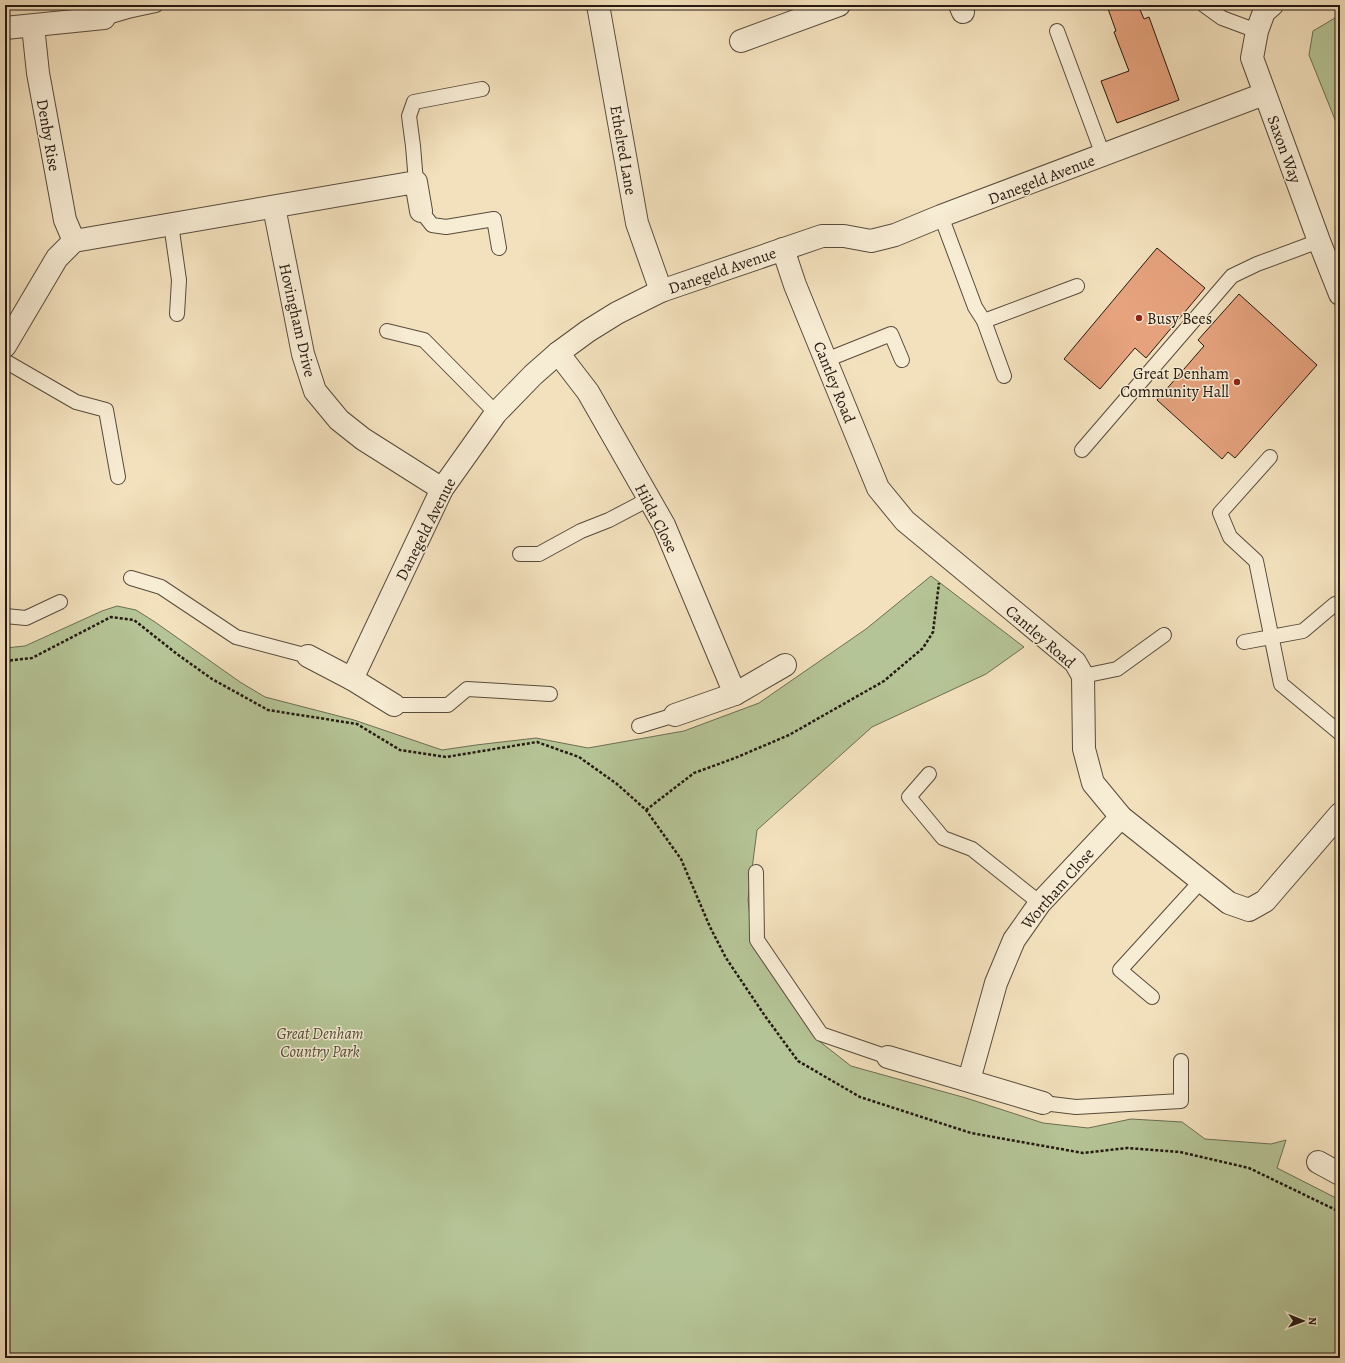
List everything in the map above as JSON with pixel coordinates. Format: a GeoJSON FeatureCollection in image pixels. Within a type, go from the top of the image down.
{"type":"FeatureCollection","features":[{"type":"Feature","properties":{"kind":"street","name":"Ethelred Lane"},"geometry":{"type":"LineString","coordinates":[[598,5],[637,223],[661,292]]}},
{"type":"Feature","properties":{"kind":"street"},"geometry":{"type":"LineString","coordinates":[[741,41],[804,11],[839,5]]}},
{"type":"Feature","properties":{"kind":"street","name":"Saxon Way"},"geometry":{"type":"LineString","coordinates":[[1272,5],[1264,12],[1257,31],[1252,58],[1264,94],[1340,294]]}},
{"type":"Feature","properties":{"kind":"street"},"geometry":{"type":"LineString","coordinates":[[5,28],[104,18]]}},
{"type":"Feature","properties":{"kind":"street","name":"Denby Rise"},"geometry":{"type":"LineString","coordinates":[[33,26],[38,73],[65,220],[74,241]]}},
{"type":"Feature","properties":{"kind":"street","name":"Danegeld Avenue"},"geometry":{"type":"LineString","coordinates":[[352,679],[442,489],[496,413],[533,375],[588,330],[612,316],[661,292],[783,249],[822,236],[844,236],[872,241],[895,235],[941,216],[1264,94]]}},
{"type":"Feature","properties":{"kind":"street"},"geometry":{"type":"LineString","coordinates":[[5,346],[57,258],[74,241],[416,182],[421,211]]}},
{"type":"Feature","properties":{"kind":"street","name":"Hovingham Drive"},"geometry":{"type":"LineString","coordinates":[[274,207],[303,354],[315,391],[339,420],[363,439],[442,489]]}},
{"type":"Feature","properties":{"kind":"street","name":"Cantley Road"},"geometry":{"type":"LineString","coordinates":[[783,249],[795,285],[878,488],[905,521],[1075,662],[1083,676],[1084,749],[1093,783],[1121,817],[1229,903],[1249,910],[1265,901],[1340,814]]}},
{"type":"Feature","properties":{"kind":"street","name":"Hilda Close"},"geometry":{"type":"LineString","coordinates":[[558,353],[588,392],[664,525],[735,694]]}},
{"type":"Feature","properties":{"kind":"street"},"geometry":{"type":"LineString","coordinates":[[308,656],[352,679],[394,705]]}},
{"type":"Feature","properties":{"kind":"street"},"geometry":{"type":"LineString","coordinates":[[675,715],[735,694],[785,665]]}},
{"type":"Feature","properties":{"kind":"street","name":"Wortham Close"},"geometry":{"type":"LineString","coordinates":[[969,1080],[996,984],[1014,940],[1040,903],[1121,817]]}},
{"type":"Feature","properties":{"kind":"street"},"geometry":{"type":"LineString","coordinates":[[888,1057],[1043,1103]]}},
{"type":"Feature","properties":{"kind":"street"},"geometry":{"type":"LineString","coordinates":[[1318,1162],[1340,1174]]}},
{"type":"Feature","properties":{"kind":"lane"},"geometry":{"type":"LineString","coordinates":[[104,18],[156,5]]}},
{"type":"Feature","properties":{"kind":"lane"},"geometry":{"type":"LineString","coordinates":[[1204,5],[1222,18],[1257,31]]}},
{"type":"Feature","properties":{"kind":"lane"},"geometry":{"type":"LineString","coordinates":[[1057,30],[1103,155]]}},
{"type":"Feature","properties":{"kind":"lane"},"geometry":{"type":"LineString","coordinates":[[416,182],[409,116],[414,102],[482,88]]}},
{"type":"Feature","properties":{"kind":"lane"},"geometry":{"type":"LineString","coordinates":[[421,211],[432,224],[446,226],[494,219],[499,248]]}},
{"type":"Feature","properties":{"kind":"lane"},"geometry":{"type":"LineString","coordinates":[[941,216],[975,307],[984,321],[1004,376]]}},
{"type":"Feature","properties":{"kind":"lane"},"geometry":{"type":"LineString","coordinates":[[171,224],[180,280],[177,314]]}},
{"type":"Feature","properties":{"kind":"lane"},"geometry":{"type":"LineString","coordinates":[[1082,450],[1232,276],[1258,264],[1319,241]]}},
{"type":"Feature","properties":{"kind":"lane"},"geometry":{"type":"LineString","coordinates":[[984,321],[1077,286]]}},
{"type":"Feature","properties":{"kind":"lane"},"geometry":{"type":"LineString","coordinates":[[386,331],[424,340],[496,413]]}},
{"type":"Feature","properties":{"kind":"lane"},"geometry":{"type":"LineString","coordinates":[[826,360],[891,334],[902,360]]}},
{"type":"Feature","properties":{"kind":"lane"},"geometry":{"type":"LineString","coordinates":[[5,361],[76,402],[106,410],[118,477]]}},
{"type":"Feature","properties":{"kind":"lane"},"geometry":{"type":"LineString","coordinates":[[1270,457],[1220,513],[1230,537],[1256,561],[1282,684],[1340,733]]}},
{"type":"Feature","properties":{"kind":"lane"},"geometry":{"type":"LineString","coordinates":[[520,554],[539,554],[581,531],[609,520],[649,499]]}},
{"type":"Feature","properties":{"kind":"lane"},"geometry":{"type":"LineString","coordinates":[[131,578],[161,587],[236,637],[308,656]]}},
{"type":"Feature","properties":{"kind":"lane"},"geometry":{"type":"LineString","coordinates":[[5,616],[26,618],[60,602]]}},
{"type":"Feature","properties":{"kind":"lane"},"geometry":{"type":"LineString","coordinates":[[1244,642],[1303,631],[1336,604]]}},
{"type":"Feature","properties":{"kind":"lane"},"geometry":{"type":"LineString","coordinates":[[1083,676],[1117,669],[1164,635]]}},
{"type":"Feature","properties":{"kind":"lane"},"geometry":{"type":"LineString","coordinates":[[394,705],[448,705],[467,689],[550,694]]}},
{"type":"Feature","properties":{"kind":"lane"},"geometry":{"type":"LineString","coordinates":[[639,726],[675,715]]}},
{"type":"Feature","properties":{"kind":"lane"},"geometry":{"type":"LineString","coordinates":[[929,774],[909,797],[943,838],[972,849],[1040,903]]}},
{"type":"Feature","properties":{"kind":"lane"},"geometry":{"type":"LineString","coordinates":[[756,872],[758,940],[821,1034],[888,1057]]}},
{"type":"Feature","properties":{"kind":"lane"},"geometry":{"type":"LineString","coordinates":[[1152,998],[1120,970],[1202,880]]}},
{"type":"Feature","properties":{"kind":"lane"},"geometry":{"type":"LineString","coordinates":[[1043,1103],[1076,1107],[1181,1101],[1181,1061]]}},
{"type":"Feature","properties":{"kind":"path"},"geometry":{"type":"LineString","coordinates":[[646,810],[694,773],[789,736],[884,681],[923,648],[933,632],[943,552]]}},
{"type":"Feature","properties":{"kind":"path"},"geometry":{"type":"LineString","coordinates":[[5,661],[32,658],[111,617],[134,620],[177,654],[212,678],[268,710],[357,724],[400,750],[446,756],[537,742],[579,757],[617,784],[646,810],[681,859],[710,926],[726,958],[765,1016],[798,1061],[860,1097],[971,1133],[1083,1153],[1127,1148],[1180,1152],[1249,1168],[1340,1212]]}},
{"type":"Feature","properties":{"kind":"green space"},"geometry":{"type":"Polygon","coordinates":[[[1340,15],[1340,132],[1309,55],[1313,31],[1340,15]]]}},
{"type":"Feature","properties":{"kind":"green space","name":"Great Denham Country Park"},"geometry":{"type":"Polygon","coordinates":[[[931,576],[1024,647],[986,674],[872,727],[757,830],[748,900],[753,941],[819,1041],[851,1066],[966,1098],[1043,1123],[1088,1128],[1131,1119],[1182,1122],[1205,1139],[1271,1144],[1286,1140],[1277,1168],[1340,1200],[1340,1358],[5,1358],[5,648],[25,646],[102,611],[117,606],[136,610],[240,682],[265,697],[354,720],[442,750],[536,738],[588,748],[684,731],[759,703],[866,629],[931,576]]]}},
{"type":"Feature","properties":{"kind":"building"},"geometry":{"type":"Polygon","coordinates":[[[1138,5],[1144,19],[1149,17],[1179,100],[1117,123],[1101,81],[1129,71],[1114,32],[1116,31],[1107,6],[1138,5]]]}},
{"type":"Feature","properties":{"kind":"building","name":"Busy Bees"},"geometry":{"type":"Polygon","coordinates":[[[1157,248],[1205,288],[1146,358],[1135,348],[1100,389],[1064,359],[1157,248]]]}},
{"type":"Feature","properties":{"kind":"building","name":"Great Denham Community Hall"},"geometry":{"type":"Polygon","coordinates":[[[1239,294],[1317,365],[1235,458],[1228,452],[1222,459],[1157,400],[1204,346],[1198,340],[1239,294]]]}},
{"type":"Feature","properties":{"kind":"place","name":"Busy Bees"},"geometry":{"type":"Point","coordinates":[1139,318]}},
{"type":"Feature","properties":{"kind":"place","name":"Great Denham Community Hall"},"geometry":{"type":"Point","coordinates":[1237,382]}}]}
